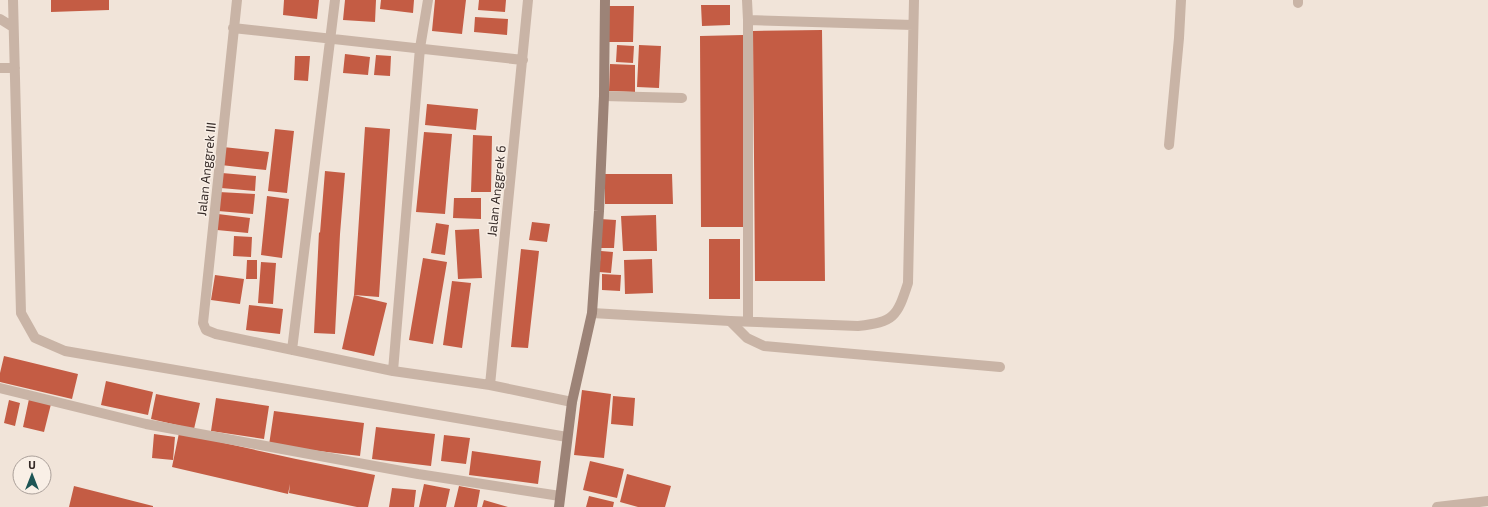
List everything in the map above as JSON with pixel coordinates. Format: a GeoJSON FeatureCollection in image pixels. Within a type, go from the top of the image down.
{"type":"FeatureCollection","features":[{"type":"Feature","properties":{"kind":"street"},"geometry":{"type":"LineString","coordinates":[[13,0],[21,314],[35,338],[66,351],[567,437]]}},
{"type":"Feature","properties":{"kind":"street","name":"Jalan Anggrek III"},"geometry":{"type":"LineString","coordinates":[[236,0],[203,323],[206,330],[216,334],[292,350]]}},
{"type":"Feature","properties":{"kind":"street"},"geometry":{"type":"LineString","coordinates":[[335,0],[292,350],[393,371],[490,385],[572,402]]}},
{"type":"Feature","properties":{"kind":"street"},"geometry":{"type":"LineString","coordinates":[[393,371],[420,48],[428,0]]}},
{"type":"Feature","properties":{"kind":"street","name":"Jalan Anggrek 6"},"geometry":{"type":"LineString","coordinates":[[490,385],[528,0]]}},
{"type":"Feature","properties":{"kind":"street"},"geometry":{"type":"LineString","coordinates":[[559,507],[572,402],[592,313],[599,211],[604,96],[605,0]]}},
{"type":"Feature","properties":{"kind":"street"},"geometry":{"type":"LineString","coordinates":[[747,0],[748,321]]}},
{"type":"Feature","properties":{"kind":"street"},"geometry":{"type":"LineString","coordinates":[[592,313],[730,321],[858,326],[885,321],[896,315],[908,283],[914,0]]}},
{"type":"Feature","properties":{"kind":"street"},"geometry":{"type":"LineString","coordinates":[[1168,145],[1181,0]]}},
{"type":"Feature","properties":{"kind":"street"},"geometry":{"type":"LineString","coordinates":[[0,19],[13,27]]}},
{"type":"Feature","properties":{"kind":"street"},"geometry":{"type":"LineString","coordinates":[[748,20],[913,25]]}},
{"type":"Feature","properties":{"kind":"street"},"geometry":{"type":"LineString","coordinates":[[233,28],[523,60]]}},
{"type":"Feature","properties":{"kind":"street"},"geometry":{"type":"LineString","coordinates":[[0,68],[14,68]]}},
{"type":"Feature","properties":{"kind":"street"},"geometry":{"type":"LineString","coordinates":[[604,96],[682,98]]}},
{"type":"Feature","properties":{"kind":"street"},"geometry":{"type":"LineString","coordinates":[[730,321],[747,338],[764,346],[1000,367]]}},
{"type":"Feature","properties":{"kind":"street"},"geometry":{"type":"LineString","coordinates":[[0,388],[146,424],[418,474],[560,496]]}},
{"type":"Feature","properties":{"kind":"street"},"geometry":{"type":"LineString","coordinates":[[1437,507],[1488,502]]}},
{"type":"Feature","properties":{"kind":"building"},"geometry":{"type":"Polygon","coordinates":[[[51,0],[109,0],[109,10],[51,12],[51,0]]]}},
{"type":"Feature","properties":{"kind":"building"},"geometry":{"type":"Polygon","coordinates":[[[284,0],[319,0],[317,19],[283,15],[284,0]]]}},
{"type":"Feature","properties":{"kind":"building"},"geometry":{"type":"Polygon","coordinates":[[[345,0],[376,0],[375,22],[343,20],[345,0]]]}},
{"type":"Feature","properties":{"kind":"building"},"geometry":{"type":"Polygon","coordinates":[[[381,0],[414,0],[413,13],[380,9],[381,0]]]}},
{"type":"Feature","properties":{"kind":"building"},"geometry":{"type":"Polygon","coordinates":[[[435,0],[466,0],[462,34],[432,31],[435,0]]]}},
{"type":"Feature","properties":{"kind":"building"},"geometry":{"type":"Polygon","coordinates":[[[479,0],[506,0],[505,12],[478,10],[479,0]]]}},
{"type":"Feature","properties":{"kind":"building"},"geometry":{"type":"Polygon","coordinates":[[[701,5],[730,5],[730,25],[702,26],[701,5]]]}},
{"type":"Feature","properties":{"kind":"building"},"geometry":{"type":"Polygon","coordinates":[[[609,6],[634,6],[633,42],[609,42],[609,6]]]}},
{"type":"Feature","properties":{"kind":"building"},"geometry":{"type":"Polygon","coordinates":[[[475,17],[508,19],[507,35],[474,32],[475,17]]]}},
{"type":"Feature","properties":{"kind":"building"},"geometry":{"type":"Polygon","coordinates":[[[822,30],[825,281],[755,281],[753,31],[822,30]]]}},
{"type":"Feature","properties":{"kind":"building"},"geometry":{"type":"Polygon","coordinates":[[[743,35],[743,227],[701,227],[700,36],[743,35]]]}},
{"type":"Feature","properties":{"kind":"building"},"geometry":{"type":"Polygon","coordinates":[[[617,45],[634,46],[633,63],[616,62],[617,45]]]}},
{"type":"Feature","properties":{"kind":"building"},"geometry":{"type":"Polygon","coordinates":[[[639,45],[661,46],[659,88],[637,87],[639,45]]]}},
{"type":"Feature","properties":{"kind":"building"},"geometry":{"type":"Polygon","coordinates":[[[345,54],[370,57],[368,75],[343,73],[345,54]]]}},
{"type":"Feature","properties":{"kind":"building"},"geometry":{"type":"Polygon","coordinates":[[[376,55],[391,56],[390,76],[374,75],[376,55]]]}},
{"type":"Feature","properties":{"kind":"building"},"geometry":{"type":"Polygon","coordinates":[[[295,56],[310,56],[308,81],[294,80],[295,56]]]}},
{"type":"Feature","properties":{"kind":"building"},"geometry":{"type":"Polygon","coordinates":[[[610,64],[635,65],[635,92],[609,91],[610,64]]]}},
{"type":"Feature","properties":{"kind":"building"},"geometry":{"type":"Polygon","coordinates":[[[427,104],[478,109],[476,130],[425,125],[427,104]]]}},
{"type":"Feature","properties":{"kind":"building"},"geometry":{"type":"Polygon","coordinates":[[[365,127],[390,129],[379,297],[354,295],[365,127]]]}},
{"type":"Feature","properties":{"kind":"building"},"geometry":{"type":"Polygon","coordinates":[[[275,129],[294,131],[287,193],[268,191],[275,129]]]}},
{"type":"Feature","properties":{"kind":"building"},"geometry":{"type":"Polygon","coordinates":[[[424,132],[452,134],[445,214],[416,212],[424,132]]]}},
{"type":"Feature","properties":{"kind":"building"},"geometry":{"type":"Polygon","coordinates":[[[473,135],[492,136],[491,192],[471,192],[473,135]]]}},
{"type":"Feature","properties":{"kind":"building"},"geometry":{"type":"Polygon","coordinates":[[[223,147],[269,152],[266,170],[221,165],[223,147]]]}},
{"type":"Feature","properties":{"kind":"building"},"geometry":{"type":"Polygon","coordinates":[[[325,171],[345,173],[340,234],[335,334],[314,333],[319,232],[320,233],[325,171]]]}},
{"type":"Feature","properties":{"kind":"building"},"geometry":{"type":"Polygon","coordinates":[[[222,173],[256,176],[255,191],[221,188],[222,173]]]}},
{"type":"Feature","properties":{"kind":"building"},"geometry":{"type":"Polygon","coordinates":[[[605,174],[672,174],[673,204],[605,204],[605,174]]]}},
{"type":"Feature","properties":{"kind":"building"},"geometry":{"type":"Polygon","coordinates":[[[219,192],[255,194],[253,214],[218,211],[219,192]]]}},
{"type":"Feature","properties":{"kind":"building"},"geometry":{"type":"Polygon","coordinates":[[[267,196],[289,199],[282,258],[261,255],[267,196]]]}},
{"type":"Feature","properties":{"kind":"building"},"geometry":{"type":"Polygon","coordinates":[[[454,198],[481,198],[481,219],[453,218],[454,198]]]}},
{"type":"Feature","properties":{"kind":"building"},"geometry":{"type":"Polygon","coordinates":[[[218,214],[250,218],[248,233],[217,230],[218,214]]]}},
{"type":"Feature","properties":{"kind":"building"},"geometry":{"type":"Polygon","coordinates":[[[656,215],[657,251],[623,251],[621,216],[656,215]]]}},
{"type":"Feature","properties":{"kind":"building"},"geometry":{"type":"Polygon","coordinates":[[[600,219],[616,220],[614,248],[598,248],[600,219]]]}},
{"type":"Feature","properties":{"kind":"building"},"geometry":{"type":"Polygon","coordinates":[[[532,222],[550,224],[547,242],[529,240],[532,222]]]}},
{"type":"Feature","properties":{"kind":"building"},"geometry":{"type":"Polygon","coordinates":[[[436,223],[449,225],[445,255],[431,253],[436,223]]]}},
{"type":"Feature","properties":{"kind":"building"},"geometry":{"type":"Polygon","coordinates":[[[479,229],[482,278],[458,279],[455,230],[479,229]]]}},
{"type":"Feature","properties":{"kind":"building"},"geometry":{"type":"Polygon","coordinates":[[[234,236],[252,237],[251,257],[233,256],[234,236]]]}},
{"type":"Feature","properties":{"kind":"building"},"geometry":{"type":"Polygon","coordinates":[[[709,239],[740,239],[740,299],[709,299],[709,239]]]}},
{"type":"Feature","properties":{"kind":"building"},"geometry":{"type":"Polygon","coordinates":[[[521,249],[539,251],[528,348],[511,347],[521,249]]]}},
{"type":"Feature","properties":{"kind":"building"},"geometry":{"type":"Polygon","coordinates":[[[601,251],[613,252],[611,273],[599,272],[601,251]]]}},
{"type":"Feature","properties":{"kind":"building"},"geometry":{"type":"Polygon","coordinates":[[[423,258],[447,262],[433,344],[409,340],[423,258]]]}},
{"type":"Feature","properties":{"kind":"building"},"geometry":{"type":"Polygon","coordinates":[[[652,259],[653,293],[625,294],[624,260],[652,259]]]}},
{"type":"Feature","properties":{"kind":"building"},"geometry":{"type":"Polygon","coordinates":[[[247,260],[257,260],[257,279],[246,279],[247,260]]]}},
{"type":"Feature","properties":{"kind":"building"},"geometry":{"type":"Polygon","coordinates":[[[261,262],[276,263],[273,304],[258,303],[261,262]]]}},
{"type":"Feature","properties":{"kind":"building"},"geometry":{"type":"Polygon","coordinates":[[[602,274],[621,275],[620,291],[602,290],[602,274]]]}},
{"type":"Feature","properties":{"kind":"building"},"geometry":{"type":"Polygon","coordinates":[[[215,275],[244,279],[240,304],[211,300],[215,275]]]}},
{"type":"Feature","properties":{"kind":"building"},"geometry":{"type":"Polygon","coordinates":[[[452,281],[471,283],[462,348],[443,345],[452,281]]]}},
{"type":"Feature","properties":{"kind":"building"},"geometry":{"type":"Polygon","coordinates":[[[354,295],[387,303],[374,356],[342,349],[354,295]]]}},
{"type":"Feature","properties":{"kind":"building"},"geometry":{"type":"Polygon","coordinates":[[[249,305],[283,309],[280,334],[246,330],[249,305]]]}},
{"type":"Feature","properties":{"kind":"building"},"geometry":{"type":"Polygon","coordinates":[[[4,356],[78,374],[72,399],[0,382],[0,373],[4,356]]]}},
{"type":"Feature","properties":{"kind":"building"},"geometry":{"type":"Polygon","coordinates":[[[106,381],[153,392],[148,415],[101,405],[106,381]]]}},
{"type":"Feature","properties":{"kind":"building"},"geometry":{"type":"Polygon","coordinates":[[[582,390],[611,394],[604,458],[574,455],[582,390]]]}},
{"type":"Feature","properties":{"kind":"building"},"geometry":{"type":"Polygon","coordinates":[[[156,394],[200,403],[194,429],[151,419],[156,394]]]}},
{"type":"Feature","properties":{"kind":"building"},"geometry":{"type":"Polygon","coordinates":[[[613,396],[635,398],[633,426],[611,424],[613,396]]]}},
{"type":"Feature","properties":{"kind":"building"},"geometry":{"type":"Polygon","coordinates":[[[216,398],[269,406],[264,439],[211,431],[216,398]]]}},
{"type":"Feature","properties":{"kind":"building"},"geometry":{"type":"Polygon","coordinates":[[[29,399],[51,404],[44,432],[23,427],[29,399]]]}},
{"type":"Feature","properties":{"kind":"building"},"geometry":{"type":"Polygon","coordinates":[[[9,400],[20,403],[15,426],[4,423],[9,400]]]}},
{"type":"Feature","properties":{"kind":"building"},"geometry":{"type":"Polygon","coordinates":[[[274,411],[364,423],[360,456],[269,445],[274,411]]]}},
{"type":"Feature","properties":{"kind":"building"},"geometry":{"type":"Polygon","coordinates":[[[376,427],[435,434],[431,466],[372,459],[376,427]]]}},
{"type":"Feature","properties":{"kind":"building"},"geometry":{"type":"Polygon","coordinates":[[[179,433],[375,475],[368,507],[357,507],[289,493],[290,484],[288,494],[172,467],[179,433]]]}},
{"type":"Feature","properties":{"kind":"building"},"geometry":{"type":"Polygon","coordinates":[[[154,434],[175,437],[173,460],[152,458],[154,434]]]}},
{"type":"Feature","properties":{"kind":"building"},"geometry":{"type":"Polygon","coordinates":[[[444,435],[470,438],[466,464],[441,461],[444,435]]]}},
{"type":"Feature","properties":{"kind":"building"},"geometry":{"type":"Polygon","coordinates":[[[472,451],[541,461],[538,484],[469,475],[472,451]]]}},
{"type":"Feature","properties":{"kind":"building"},"geometry":{"type":"Polygon","coordinates":[[[590,461],[624,469],[617,498],[583,490],[590,461]]]}},
{"type":"Feature","properties":{"kind":"building"},"geometry":{"type":"Polygon","coordinates":[[[627,474],[671,486],[665,507],[638,507],[620,502],[627,474]]]}},
{"type":"Feature","properties":{"kind":"building"},"geometry":{"type":"Polygon","coordinates":[[[424,484],[450,489],[446,507],[419,507],[424,484]]]}},
{"type":"Feature","properties":{"kind":"building"},"geometry":{"type":"Polygon","coordinates":[[[74,486],[153,506],[153,507],[69,507],[74,486]]]}},
{"type":"Feature","properties":{"kind":"building"},"geometry":{"type":"Polygon","coordinates":[[[459,486],[480,490],[477,507],[454,507],[459,486]]]}},
{"type":"Feature","properties":{"kind":"building"},"geometry":{"type":"Polygon","coordinates":[[[392,488],[416,490],[414,507],[389,507],[392,488]]]}},
{"type":"Feature","properties":{"kind":"building"},"geometry":{"type":"Polygon","coordinates":[[[589,496],[614,502],[613,507],[586,507],[589,496]]]}},
{"type":"Feature","properties":{"kind":"building"},"geometry":{"type":"Polygon","coordinates":[[[484,500],[508,507],[482,507],[484,500]]]}}]}
